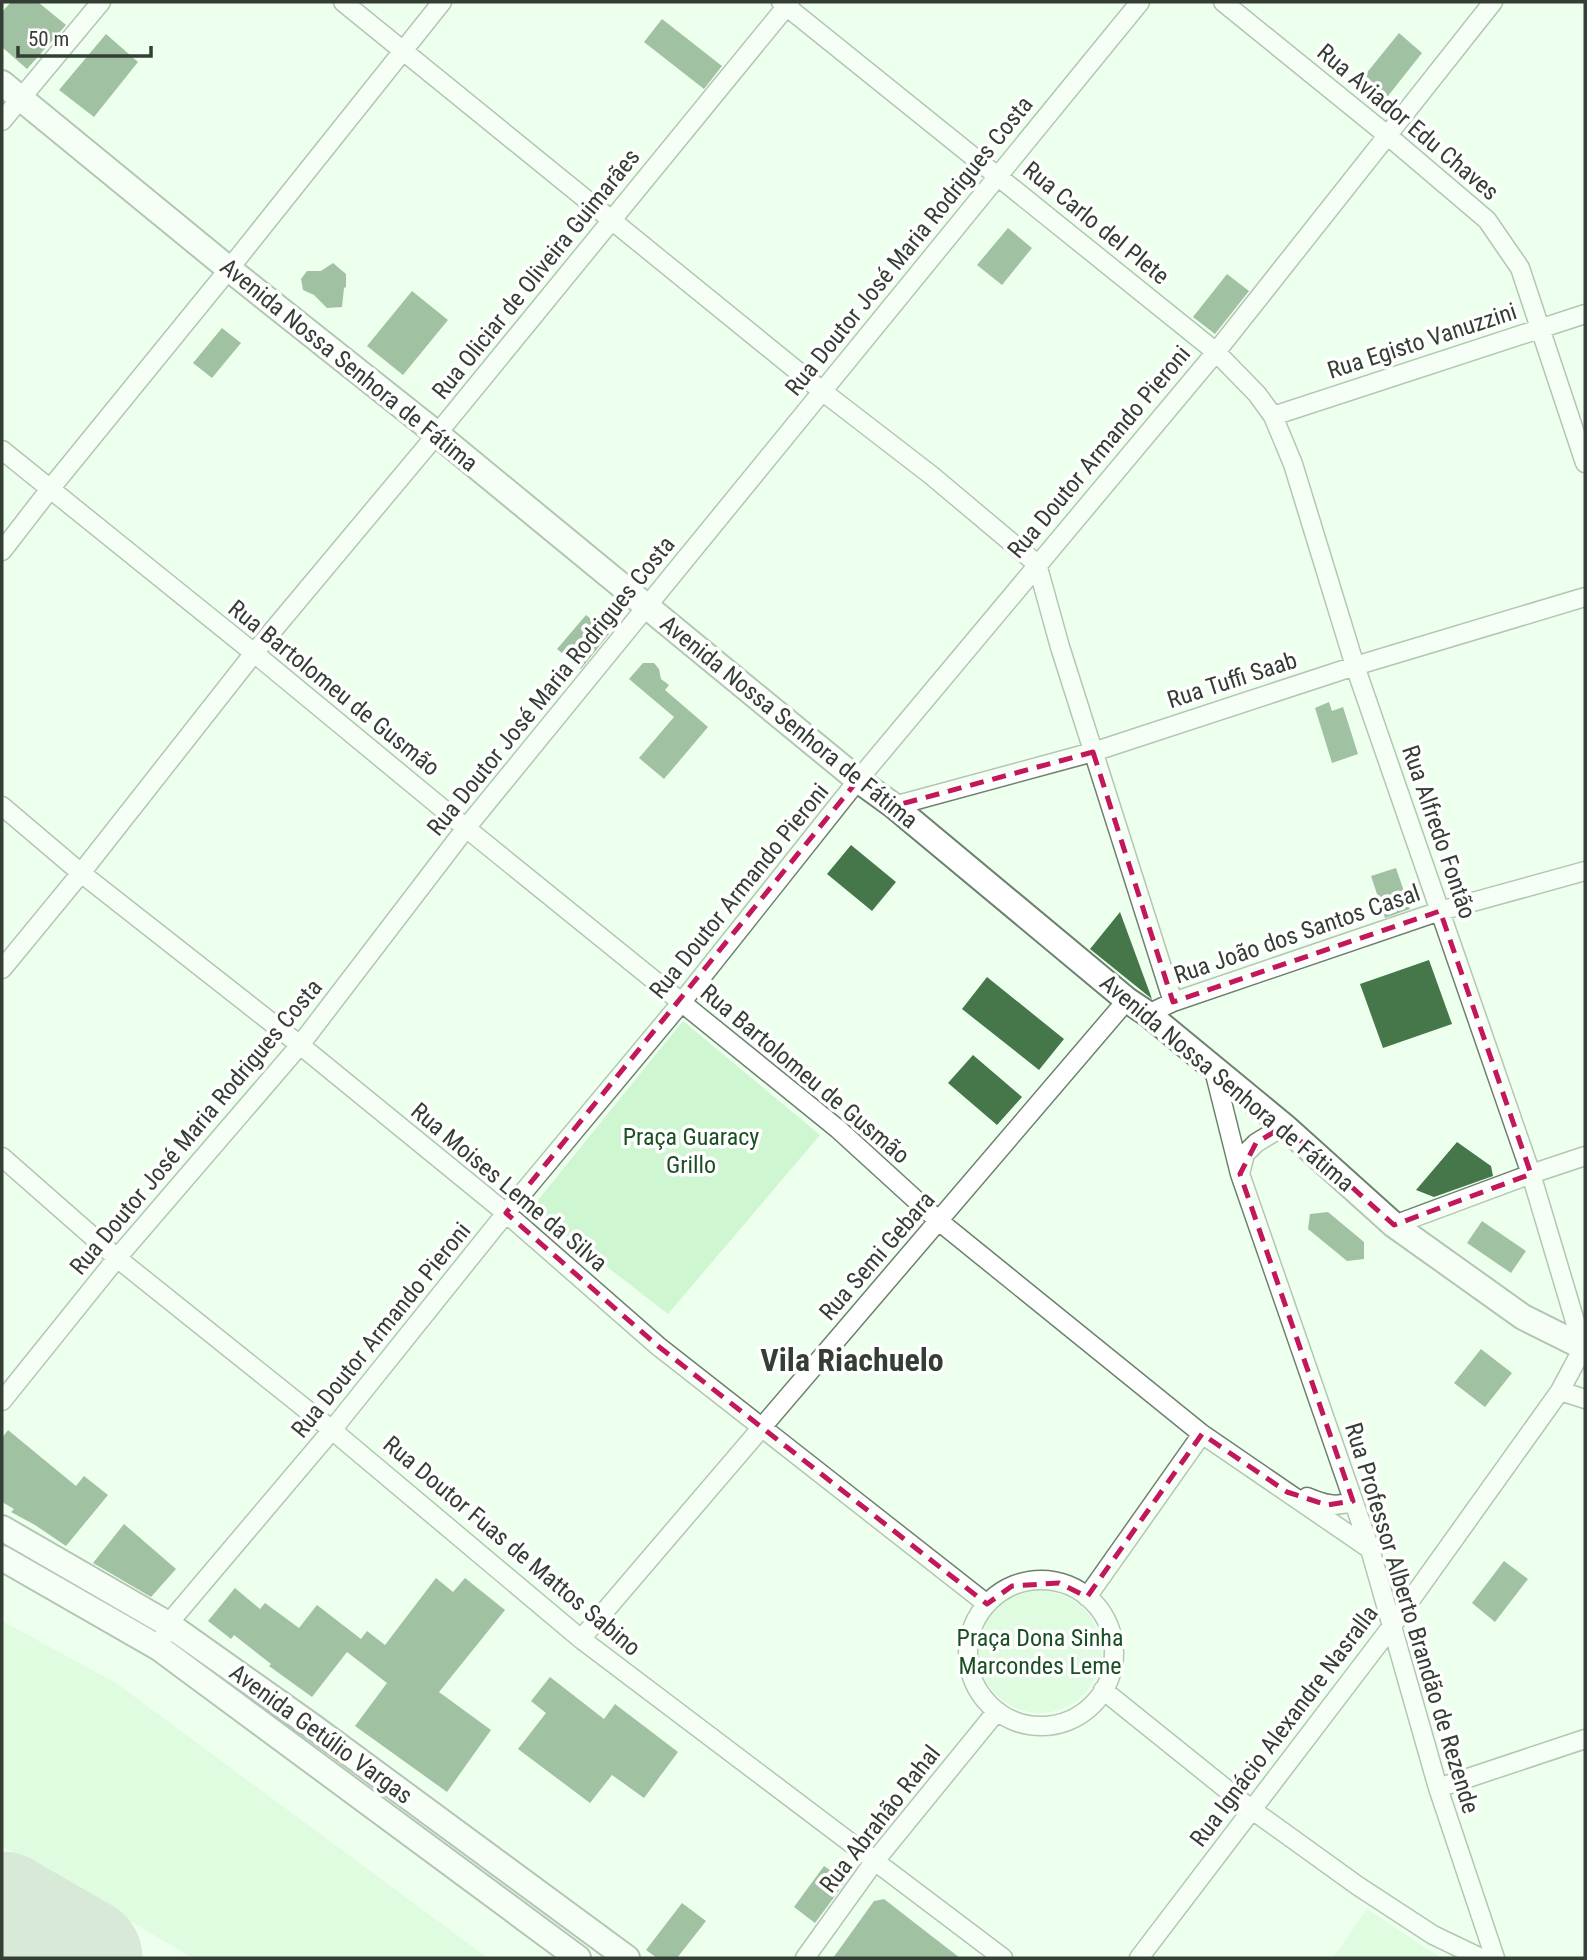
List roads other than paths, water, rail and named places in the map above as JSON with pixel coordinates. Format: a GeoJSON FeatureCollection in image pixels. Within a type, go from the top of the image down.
{"type":"FeatureCollection","features":[{"type":"Feature","properties":{"kind":"street"},"geometry":{"type":"LineString","coordinates":[[2,121],[11,90],[101,2]]}},
{"type":"Feature","properties":{"kind":"street"},"geometry":{"type":"LineString","coordinates":[[343,2],[822,391],[931,475],[1037,564],[1060,646],[1173,1002]]}},
{"type":"Feature","properties":{"kind":"street"},"geometry":{"type":"LineString","coordinates":[[2,551],[442,2]]}},
{"type":"Feature","properties":{"kind":"street","name":"Rua Doutor José Maria Rodrigues Costa"},"geometry":{"type":"LineString","coordinates":[[2,1401],[117,1258],[300,1045],[466,828],[1140,2]]}},
{"type":"Feature","properties":{"kind":"street","name":"Rua Aviador Edu Chaves"},"geometry":{"type":"LineString","coordinates":[[1223,2],[1488,220],[1520,268],[1585,463]]}},
{"type":"Feature","properties":{"kind":"street","name":"Rua Doutor Armando Pieroni"},"geometry":{"type":"LineString","coordinates":[[159,1648],[169,1624],[332,1430],[506,1213],[681,1003],[859,780],[1216,352],[1493,2]]}},
{"type":"Feature","properties":{"kind":"street","name":"Rua Carlo del Plete"},"geometry":{"type":"LineString","coordinates":[[786,3],[1216,352]]}},
{"type":"Feature","properties":{"kind":"street","name":"Rua Oliciar de Oliveira Guimarães"},"geometry":{"type":"LineString","coordinates":[[2,969],[254,653],[437,434],[786,3]]}},
{"type":"Feature","properties":{"kind":"street","name":"Avenida Nossa Senhora de Fátima"},"geometry":{"type":"LineString","coordinates":[[11,90],[229,269],[437,434],[1127,1000],[1148,1014],[1284,1126],[1394,1225],[1523,1317],[1584,1348]]}},
{"type":"Feature","properties":{"kind":"street","name":"Rua Egisto Vanuzzini"},"geometry":{"type":"LineString","coordinates":[[1273,416],[1585,314]]}},
{"type":"Feature","properties":{"kind":"street","name":"Rua Alfredo Fontão"},"geometry":{"type":"LineString","coordinates":[[1216,352],[1257,394],[1273,416],[1293,464],[1355,666],[1531,1174],[1584,1348]]}},
{"type":"Feature","properties":{"kind":"street","name":"Rua Bartolomeu de Gusmão"},"geometry":{"type":"LineString","coordinates":[[2,450],[838,1129],[940,1222],[1202,1434],[1370,1549]]}},
{"type":"Feature","properties":{"kind":"street","name":"Rua Tuffi Saab"},"geometry":{"type":"LineString","coordinates":[[894,807],[1093,752],[1355,666],[1585,597]]}},
{"type":"Feature","properties":{"kind":"street","name":"Rua Moises Leme da Silva"},"geometry":{"type":"LineString","coordinates":[[2,806],[81,873],[300,1045],[506,1213],[658,1346],[987,1604]]}},
{"type":"Feature","properties":{"kind":"street","name":"Rua João dos Santos Casal"},"geometry":{"type":"LineString","coordinates":[[1148,1014],[1173,1002],[1440,911],[1585,872]]}},
{"type":"Feature","properties":{"kind":"street","name":"Rua Semi Gebara"},"geometry":{"type":"LineString","coordinates":[[581,1639],[1127,1000]]}},
{"type":"Feature","properties":{"kind":"street","name":"Rua Professor Alberto Brandão de Rezende"},"geometry":{"type":"LineString","coordinates":[[1214,1070],[1240,1174],[1370,1549],[1438,1788],[1495,1958]]}},
{"type":"Feature","properties":{"kind":"street"},"geometry":{"type":"LineString","coordinates":[[1240,1174],[1245,1154],[1256,1143],[1284,1126]]}},
{"type":"Feature","properties":{"kind":"street"},"geometry":{"type":"LineString","coordinates":[[1394,1225],[1585,1156]]}},
{"type":"Feature","properties":{"kind":"street","name":"Rua Doutor Fuas de Mattos Sabino"},"geometry":{"type":"LineString","coordinates":[[2,1157],[117,1258],[332,1430],[581,1639],[1003,1958]]}},
{"type":"Feature","properties":{"kind":"street","name":"Rua Ignácio Alexandre Nasralla"},"geometry":{"type":"LineString","coordinates":[[1139,1958],[1392,1626],[1560,1391],[1584,1348]]}},
{"type":"Feature","properties":{"kind":"street"},"geometry":{"type":"LineString","coordinates":[[1560,1391],[1585,1399]]}},
{"type":"Feature","properties":{"kind":"street"},"geometry":{"type":"LineString","coordinates":[[1087,1597],[1202,1434]]}},
{"type":"Feature","properties":{"kind":"street","name":"Rua Bartolomeu de Gusmão"},"geometry":{"type":"LineString","coordinates":[[1287,1492],[1327,1504],[1344,1504],[1353,1500]]}},
{"type":"Feature","properties":{"kind":"street","name":"Avenida Getúlio Vargas"},"geometry":{"type":"LineString","coordinates":[[2,1528],[169,1624],[627,1958]]}},
{"type":"Feature","properties":{"kind":"street","name":"Avenida Getúlio Vargas"},"geometry":{"type":"LineString","coordinates":[[2,1558],[159,1648],[578,1958]]}},
{"type":"Feature","properties":{"kind":"street"},"geometry":{"type":"LineString","coordinates":[[1027,1581],[1059,1583],[1074,1588],[1087,1597],[1097,1607],[1111,1633],[1113,1648],[1113,1662],[1103,1690],[1094,1702],[1070,1719],[1040,1726],[1024,1724],[997,1711],[977,1688],[968,1660],[971,1631],[987,1604],[1005,1590],[1027,1581]]}},
{"type":"Feature","properties":{"kind":"street"},"geometry":{"type":"LineString","coordinates":[[1103,1690],[1251,1809],[1358,1886],[1433,1935],[1481,1958]]}},
{"type":"Feature","properties":{"kind":"street","name":"Rua Abrahão Rahal"},"geometry":{"type":"LineString","coordinates":[[805,1958],[874,1862],[997,1711]]}},
{"type":"Feature","properties":{"kind":"street"},"geometry":{"type":"LineString","coordinates":[[1438,1788],[1585,1739]]}},
{"type":"Feature","properties":{"kind":"district","name":"Vila Riachuelo"},"geometry":{"type":"Point","coordinates":[852,1360]}},
{"type":"Feature","properties":{"kind":"park label","name":"Praça Guaracy Grillo"},"geometry":{"type":"Point","coordinates":[691,1151]}},
{"type":"Feature","properties":{"kind":"park label","name":"Praça Dona Sinha Marcondes Leme"},"geometry":{"type":"Point","coordinates":[1040,1652]}}]}
